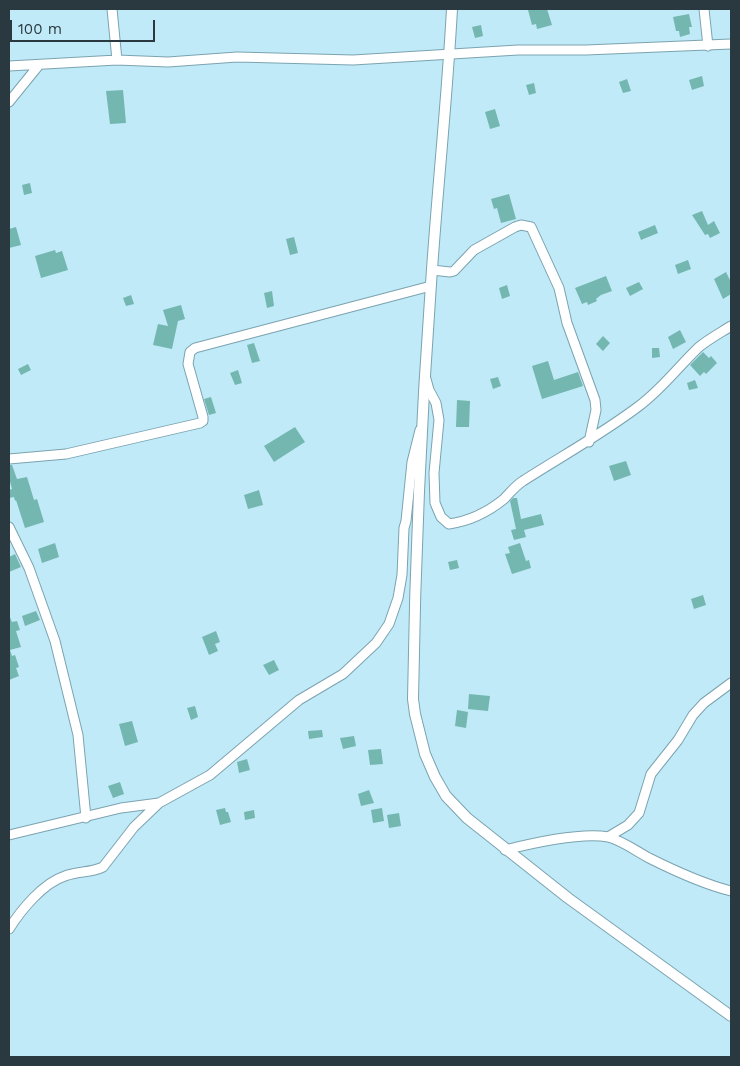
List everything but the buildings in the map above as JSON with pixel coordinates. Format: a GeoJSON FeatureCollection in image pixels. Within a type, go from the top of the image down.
{"type":"FeatureCollection","features":[{"type":"Feature","properties":{"kind":"street"},"geometry":{"type":"LineString","coordinates":[[112,9],[117,60]]}},
{"type":"Feature","properties":{"kind":"street"},"geometry":{"type":"LineString","coordinates":[[452,9],[450,54],[430,286],[415,586],[413,700],[425,754],[446,796],[467,818],[568,898],[731,1016]]}},
{"type":"Feature","properties":{"kind":"street"},"geometry":{"type":"LineString","coordinates":[[704,9],[708,46]]}},
{"type":"Feature","properties":{"kind":"street"},"geometry":{"type":"LineString","coordinates":[[9,66],[117,60],[168,62],[237,57],[353,60],[518,50],[586,50],[731,44]]}},
{"type":"Feature","properties":{"kind":"street"},"geometry":{"type":"LineString","coordinates":[[9,102],[39,65]]}},
{"type":"Feature","properties":{"kind":"street"},"geometry":{"type":"LineString","coordinates":[[432,270],[454,271],[474,250],[486,243],[515,227],[521,225],[531,227],[559,288],[567,323],[595,400],[596,410],[589,442]]}},
{"type":"Feature","properties":{"kind":"street"},"geometry":{"type":"LineString","coordinates":[[9,460],[66,454],[200,423],[203,421],[188,364],[188,357],[192,350],[430,286]]}},
{"type":"Feature","properties":{"kind":"street"},"geometry":{"type":"LineString","coordinates":[[426,379],[436,403],[439,420],[434,466],[435,503],[441,517],[449,524],[475,518],[500,502],[522,481],[589,442],[640,405],[666,382],[701,346],[731,326]]}},
{"type":"Feature","properties":{"kind":"street"},"geometry":{"type":"LineString","coordinates":[[9,929],[24,908],[54,881],[64,876],[97,870],[103,867],[134,827],[159,803],[210,775],[299,700],[343,674],[372,648],[384,633],[398,598],[402,575],[404,528],[412,462],[422,422]]}},
{"type":"Feature","properties":{"kind":"street"},"geometry":{"type":"LineString","coordinates":[[9,527],[29,568],[54,641],[78,735],[86,818]]}},
{"type":"Feature","properties":{"kind":"street"},"geometry":{"type":"LineString","coordinates":[[608,837],[628,825],[639,813],[651,774],[678,740],[693,715],[704,703],[731,683]]}},
{"type":"Feature","properties":{"kind":"street"},"geometry":{"type":"LineString","coordinates":[[9,835],[86,818],[121,808],[159,803]]}},
{"type":"Feature","properties":{"kind":"street"},"geometry":{"type":"LineString","coordinates":[[505,850],[546,841],[608,837],[667,867],[731,891]]}}]}
